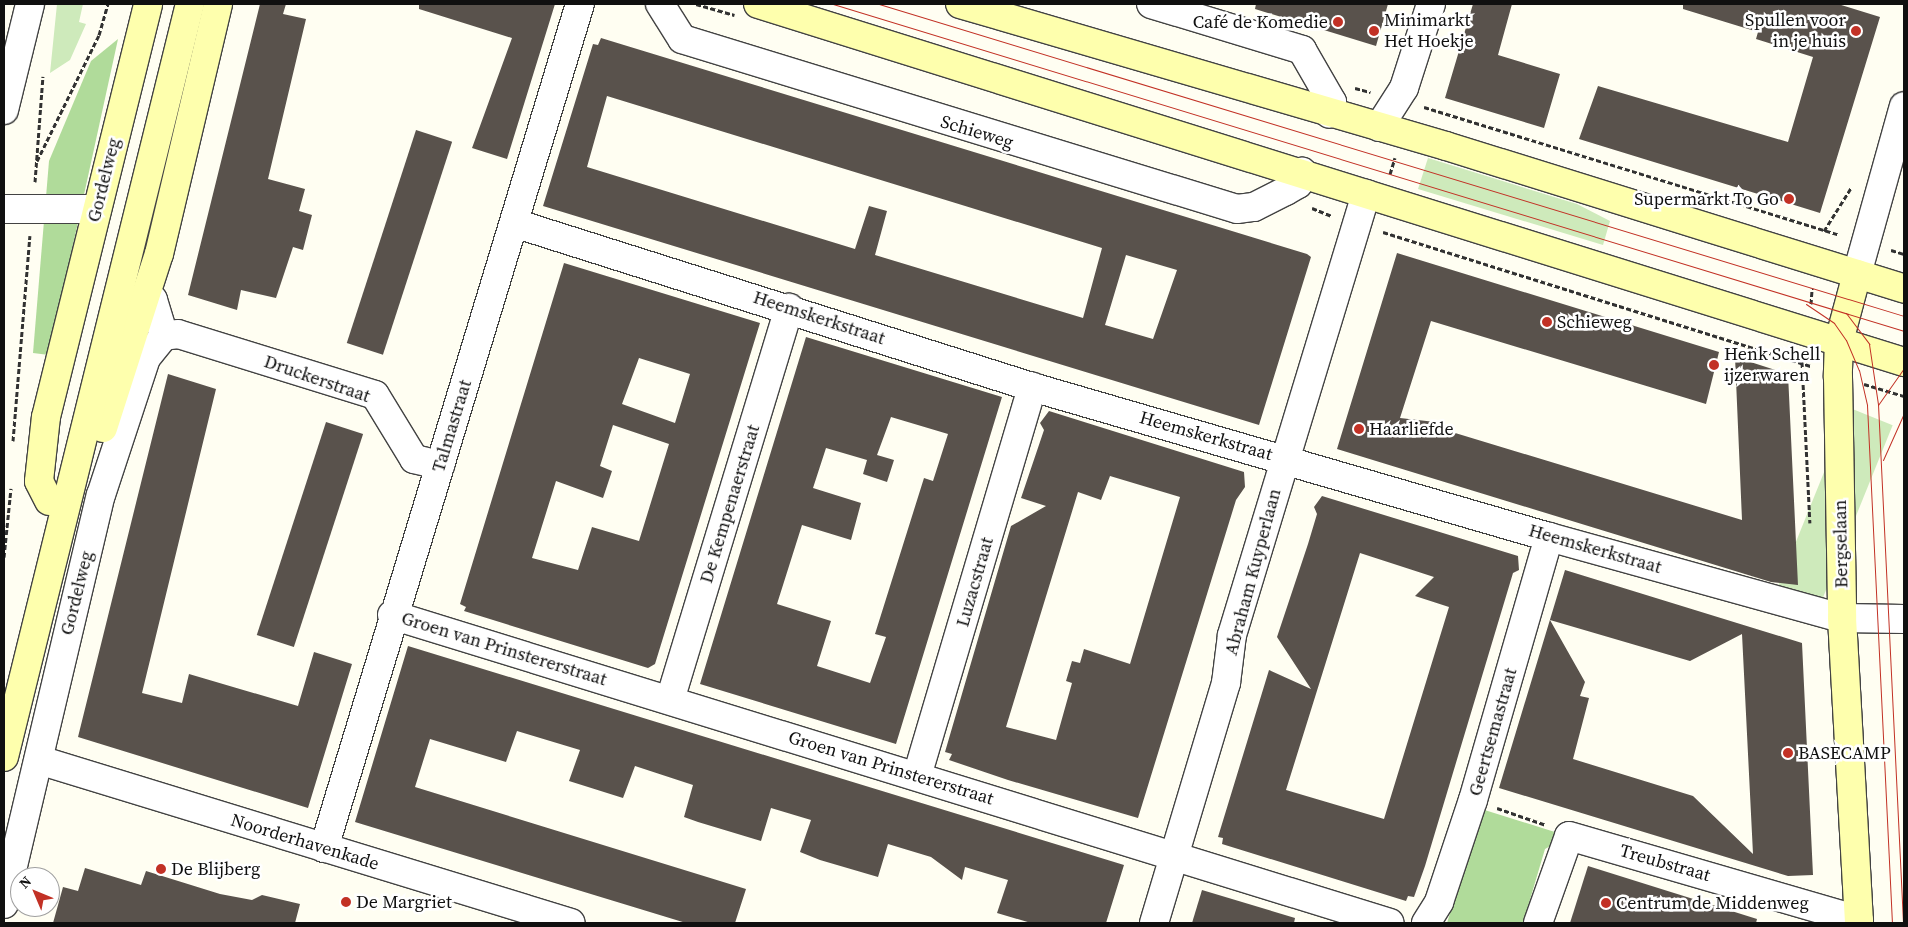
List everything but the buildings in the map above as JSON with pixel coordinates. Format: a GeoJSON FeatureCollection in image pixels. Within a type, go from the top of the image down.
{"type":"FeatureCollection","features":[{"type":"Feature","properties":{"kind":"main road","name":"Gordelweg"},"geometry":{"type":"LineString","coordinates":[[49,501],[38,481],[46,417],[148,4]]}},
{"type":"Feature","properties":{"kind":"main road","name":"Gordelweg"},"geometry":{"type":"LineString","coordinates":[[4,684],[170,4]]}},
{"type":"Feature","properties":{"kind":"main road","name":"Gordelweg"},"geometry":{"type":"LineString","coordinates":[[4,757],[190,4]]}},
{"type":"Feature","properties":{"kind":"main road","name":"Gordelweg"},"geometry":{"type":"LineString","coordinates":[[78,460],[103,430],[146,297],[218,4]]}},
{"type":"Feature","properties":{"kind":"main road"},"geometry":{"type":"LineString","coordinates":[[758,4],[1302,172],[1904,362]]}},
{"type":"Feature","properties":{"kind":"main road"},"geometry":{"type":"LineString","coordinates":[[960,4],[1391,131],[1904,289]]}},
{"type":"Feature","properties":{"kind":"main road","name":"Bergselaan"},"geometry":{"type":"LineString","coordinates":[[1857,274],[1839,342],[1838,377],[1842,618],[1859,922]]}},
{"type":"Feature","properties":{"kind":"street"},"geometry":{"type":"LineString","coordinates":[[4,110],[30,4]]}},
{"type":"Feature","properties":{"kind":"street","name":"Talmastraat"},"geometry":{"type":"LineString","coordinates":[[324,848],[392,615],[440,465],[580,4]]}},
{"type":"Feature","properties":{"kind":"street","name":"Schieweg"},"geometry":{"type":"LineString","coordinates":[[660,4],[682,39],[1237,209],[1254,207],[1286,192],[1298,184],[1302,172]]}},
{"type":"Feature","properties":{"kind":"street"},"geometry":{"type":"LineString","coordinates":[[1151,4],[1302,50],[1332,102],[1329,114]]}},
{"type":"Feature","properties":{"kind":"street"},"geometry":{"type":"LineString","coordinates":[[1391,131],[1395,99],[1404,88],[1430,4]]}},
{"type":"Feature","properties":{"kind":"street","name":"Bergselaan"},"geometry":{"type":"LineString","coordinates":[[1857,274],[1865,242],[1895,178],[1904,106]]}},
{"type":"Feature","properties":{"kind":"street","name":"Abraham Kuyperlaan"},"geometry":{"type":"LineString","coordinates":[[1154,923],[1176,855],[1226,683],[1232,635],[1284,458],[1374,196]]}},
{"type":"Feature","properties":{"kind":"street"},"geometry":{"type":"LineString","coordinates":[[4,209],[97,209]]}},
{"type":"Feature","properties":{"kind":"street","name":"Heemskerkstraat"},"geometry":{"type":"LineString","coordinates":[[514,223],[789,308],[1032,387],[1284,458],[1549,537],[1842,618],[1904,619]]}},
{"type":"Feature","properties":{"kind":"street"},"geometry":{"type":"LineString","coordinates":[[146,297],[153,300],[164,336]]}},
{"type":"Feature","properties":{"kind":"street","name":"De Kempenaerstraat"},"geometry":{"type":"LineString","coordinates":[[670,700],[789,308]]}},
{"type":"Feature","properties":{"kind":"street","name":"Druckerstraat"},"geometry":{"type":"LineString","coordinates":[[164,336],[178,334],[375,395],[414,459],[440,465]]}},
{"type":"Feature","properties":{"kind":"street","name":"Gordelweg"},"geometry":{"type":"LineString","coordinates":[[4,904],[106,478],[146,358],[164,336]]}},
{"type":"Feature","properties":{"kind":"street","name":"Luzacstraat"},"geometry":{"type":"LineString","coordinates":[[917,776],[1032,387]]}},
{"type":"Feature","properties":{"kind":"street","name":"Geertsemastraat"},"geometry":{"type":"LineString","coordinates":[[1426,923],[1439,902],[1473,800],[1549,537]]}},
{"type":"Feature","properties":{"kind":"street","name":"Groen van Prinstererstraat"},"geometry":{"type":"LineString","coordinates":[[392,615],[1176,855],[1390,923]]}},
{"type":"Feature","properties":{"kind":"street","name":"Noorderhavenkade"},"geometry":{"type":"LineString","coordinates":[[39,760],[571,923]]}},
{"type":"Feature","properties":{"kind":"street"},"geometry":{"type":"LineString","coordinates":[[1538,923],[1569,836]]}},
{"type":"Feature","properties":{"kind":"street","name":"Treubstraat"},"geometry":{"type":"LineString","coordinates":[[1569,836],[1859,922]]}},
{"type":"Feature","properties":{"kind":"path"},"geometry":{"type":"LineString","coordinates":[[37,162],[99,35],[108,4]]}},
{"type":"Feature","properties":{"kind":"path"},"geometry":{"type":"LineString","coordinates":[[13,445],[43,73]]}},
{"type":"Feature","properties":{"kind":"path"},"geometry":{"type":"LineString","coordinates":[[1323,85],[1356,88],[1395,99],[1904,254]]}},
{"type":"Feature","properties":{"kind":"path"},"geometry":{"type":"LineString","coordinates":[[1391,131],[1364,226],[1838,377],[1904,396]]}},
{"type":"Feature","properties":{"kind":"path"},"geometry":{"type":"LineString","coordinates":[[4,556],[11,483]]}},
{"type":"Feature","properties":{"kind":"path"},"geometry":{"type":"LineString","coordinates":[[1473,800],[1569,836]]}},
{"type":"Feature","properties":{"kind":"green space"},"geometry":{"type":"Polygon","coordinates":[[[57,4],[83,4],[79,22],[86,24],[70,60],[50,73],[57,4]]]}},
{"type":"Feature","properties":{"kind":"green space"},"geometry":{"type":"Polygon","coordinates":[[[118,39],[49,355],[33,353],[49,161],[91,61],[118,39]]]}},
{"type":"Feature","properties":{"kind":"green space"},"geometry":{"type":"Polygon","coordinates":[[[1428,158],[1577,204],[1610,221],[1603,245],[1418,189],[1428,158]]]}},
{"type":"Feature","properties":{"kind":"green space"},"geometry":{"type":"Polygon","coordinates":[[[1850,408],[1893,425],[1820,605],[1777,588],[1850,408]]]}},
{"type":"Feature","properties":{"kind":"green space"},"geometry":{"type":"Polygon","coordinates":[[[1475,807],[1558,833],[1554,844],[1545,849],[1523,923],[1447,923],[1479,818],[1475,807]]]}},
{"type":"Feature","properties":{"kind":"tram line"},"geometry":{"type":"LineString","coordinates":[[833,4],[1904,331]]}},
{"type":"Feature","properties":{"kind":"tram line"},"geometry":{"type":"LineString","coordinates":[[879,4],[1904,316]]}},
{"type":"Feature","properties":{"kind":"tram line"},"geometry":{"type":"LineString","coordinates":[[1806,304],[1834,323],[1846,340],[1859,370],[1867,405],[1892,923]]}},
{"type":"Feature","properties":{"kind":"tram line"},"geometry":{"type":"LineString","coordinates":[[1846,313],[1869,344],[1878,404],[1903,923]]}},
{"type":"Feature","properties":{"kind":"tram line"},"geometry":{"type":"LineString","coordinates":[[1878,405],[1904,368]]}},
{"type":"Feature","properties":{"kind":"tram line"},"geometry":{"type":"LineString","coordinates":[[1883,460],[1904,413]]}},
{"type":"Feature","properties":{"kind":"place","name":"Café de Komedie"},"geometry":{"type":"Point","coordinates":[1338,22]}},
{"type":"Feature","properties":{"kind":"place","name":"Minimarkt Het Hoekje"},"geometry":{"type":"Point","coordinates":[1374,31]}},
{"type":"Feature","properties":{"kind":"place","name":"Spullen voor in je huis"},"geometry":{"type":"Point","coordinates":[1856,31]}},
{"type":"Feature","properties":{"kind":"place","name":"Supermarkt To Go"},"geometry":{"type":"Point","coordinates":[1789,199]}},
{"type":"Feature","properties":{"kind":"place","name":"Schieweg"},"geometry":{"type":"Point","coordinates":[1547,322]}},
{"type":"Feature","properties":{"kind":"place","name":"Henk Schell ijzerwaren"},"geometry":{"type":"Point","coordinates":[1714,365]}},
{"type":"Feature","properties":{"kind":"place","name":"Haarliefde"},"geometry":{"type":"Point","coordinates":[1359,429]}},
{"type":"Feature","properties":{"kind":"place","name":"BASECAMP"},"geometry":{"type":"Point","coordinates":[1788,753]}},
{"type":"Feature","properties":{"kind":"place","name":"De Blijberg"},"geometry":{"type":"Point","coordinates":[161,869]}},
{"type":"Feature","properties":{"kind":"place","name":"De Margriet"},"geometry":{"type":"Point","coordinates":[346,902]}},
{"type":"Feature","properties":{"kind":"place","name":"Centrum de Middenweg"},"geometry":{"type":"Point","coordinates":[1606,903]}}]}
